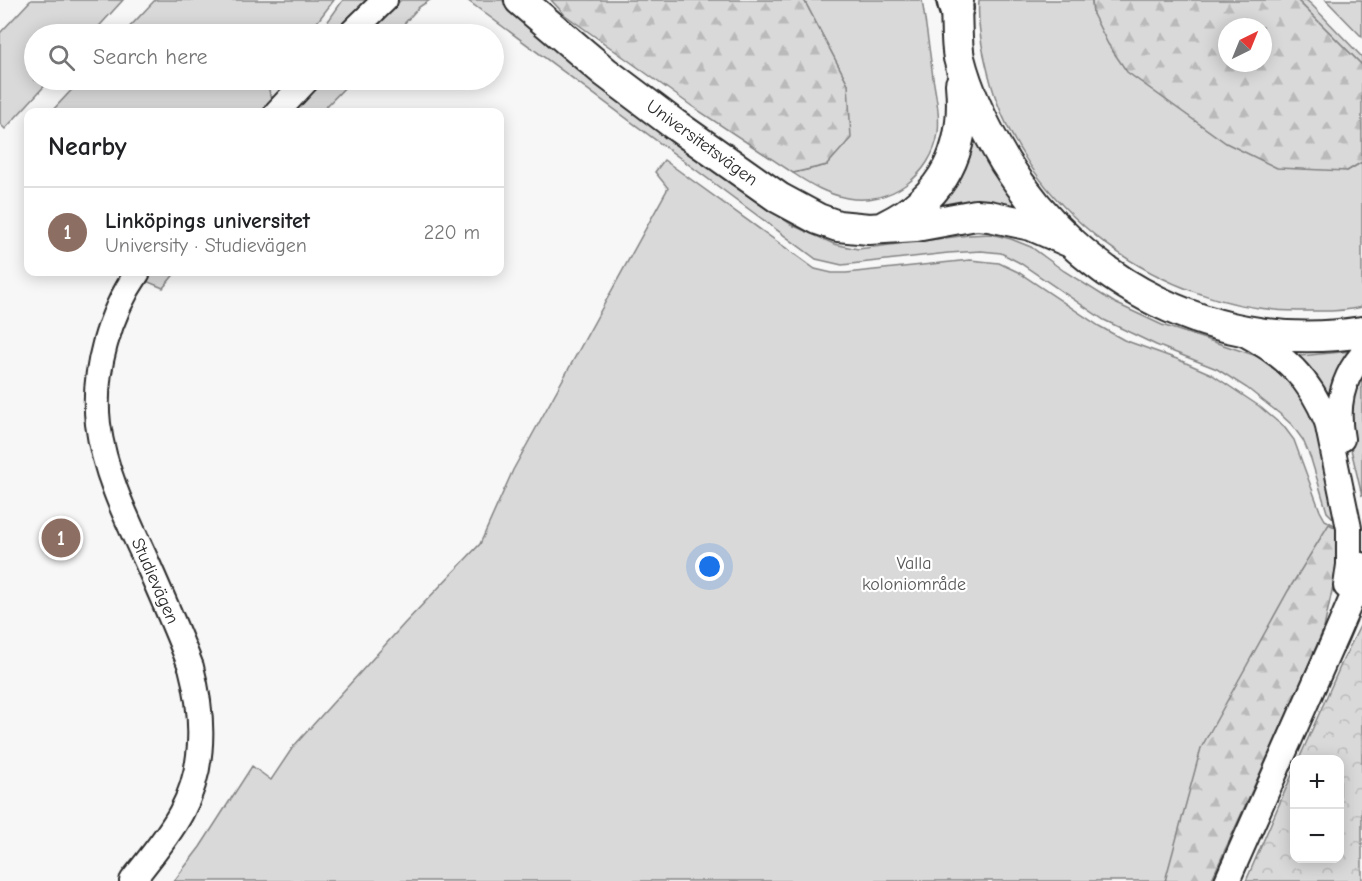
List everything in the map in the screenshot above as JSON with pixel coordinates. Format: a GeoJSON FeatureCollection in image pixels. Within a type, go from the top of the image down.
{"type":"FeatureCollection","features":[{"type":"Feature","properties":{"kind":"main road"},"geometry":{"type":"LineString","coordinates":[[956,2],[959,56],[967,83],[995,145],[1031,201],[1068,241],[1109,273],[1162,303],[1194,317],[1233,328],[1275,336],[1299,337],[1362,332]]}},
{"type":"Feature","properties":{"kind":"main road","name":"Universitetsvägen"},"geometry":{"type":"LineString","coordinates":[[532,6],[605,72],[674,124],[798,210],[838,226],[855,228],[916,226],[975,215],[988,216],[1031,225],[1068,241]]}},
{"type":"Feature","properties":{"kind":"main road","name":"Universitetsvägen"},"geometry":{"type":"LineString","coordinates":[[880,228],[906,215],[919,205],[931,194],[951,166],[959,143],[962,112],[959,56]]}},
{"type":"Feature","properties":{"kind":"street"},"geometry":{"type":"LineString","coordinates":[[360,24],[385,0]]}},
{"type":"Feature","properties":{"kind":"street"},"geometry":{"type":"LineString","coordinates":[[281,108],[298,90]]}},
{"type":"Feature","properties":{"kind":"street","name":"Studievägen"},"geometry":{"type":"LineString","coordinates":[[132,881],[182,812],[198,767],[201,746],[199,701],[191,667],[122,508],[103,447],[99,424],[97,405],[107,336],[118,307],[136,276]]}},
{"type":"Feature","properties":{"kind":"street"},"geometry":{"type":"LineString","coordinates":[[1233,328],[1269,347],[1284,359],[1312,392],[1327,422],[1349,528],[1349,565],[1342,621]]}},
{"type":"Feature","properties":{"kind":"street"},"geometry":{"type":"LineString","coordinates":[[1362,355],[1343,386],[1339,404],[1339,421],[1345,455],[1362,520]]}},
{"type":"Feature","properties":{"kind":"street"},"geometry":{"type":"LineString","coordinates":[[1227,881],[1342,621],[1360,577],[1362,565]]}},
{"type":"Feature","properties":{"kind":"green space"},"geometry":{"type":"Polygon","coordinates":[[[31,0],[123,0],[101,24],[24,24],[24,90],[41,90],[5,129],[0,124],[0,33],[31,0]]]}},
{"type":"Feature","properties":{"kind":"green space"},"geometry":{"type":"Polygon","coordinates":[[[155,0],[334,0],[316,24],[132,24],[155,0]]]}},
{"type":"Feature","properties":{"kind":"green space"},"geometry":{"type":"Polygon","coordinates":[[[343,0],[370,0],[345,24],[326,24],[343,0]]]}},
{"type":"Feature","properties":{"kind":"green space"},"geometry":{"type":"Polygon","coordinates":[[[401,0],[430,0],[419,7],[404,24],[375,24],[401,0]]]}},
{"type":"Feature","properties":{"kind":"green space"},"geometry":{"type":"Polygon","coordinates":[[[467,0],[502,0],[599,86],[688,152],[792,225],[834,244],[858,249],[969,235],[991,234],[1011,239],[1031,247],[1115,303],[1162,325],[1257,356],[1277,367],[1295,382],[1316,416],[1341,519],[1334,519],[1327,512],[1311,459],[1303,440],[1292,425],[1247,388],[1217,369],[1156,345],[1104,320],[1020,263],[1001,253],[981,251],[948,253],[842,265],[816,259],[504,27],[504,24],[499,24],[467,0]]]}},
{"type":"Feature","properties":{"kind":"green space"},"geometry":{"type":"Polygon","coordinates":[[[551,0],[804,0],[848,84],[851,138],[827,165],[793,173],[693,107],[565,15],[551,0]]]}},
{"type":"Feature","properties":{"kind":"green space"},"geometry":{"type":"Polygon","coordinates":[[[804,0],[922,0],[937,105],[938,133],[934,148],[918,174],[893,192],[879,197],[847,198],[819,188],[793,173],[827,165],[848,84],[804,0]]]}},
{"type":"Feature","properties":{"kind":"green space"},"geometry":{"type":"Polygon","coordinates":[[[979,0],[1092,0],[1093,14],[1347,171],[1362,162],[1362,307],[1298,311],[1246,306],[1196,292],[1148,271],[1104,242],[1064,207],[1031,167],[1005,121],[984,54],[979,27],[979,0]]]}},
{"type":"Feature","properties":{"kind":"green space"},"geometry":{"type":"Polygon","coordinates":[[[1092,0],[1297,0],[1362,65],[1362,162],[1347,171],[1277,168],[1226,143],[1127,72],[1108,44],[1093,14],[1092,0]]]}},
{"type":"Feature","properties":{"kind":"green space"},"geometry":{"type":"Polygon","coordinates":[[[1297,0],[1306,0],[1312,5],[1362,57],[1362,65],[1297,0]]]}},
{"type":"Feature","properties":{"kind":"green space"},"geometry":{"type":"Polygon","coordinates":[[[1326,0],[1362,0],[1362,37],[1326,0]]]}},
{"type":"Feature","properties":{"kind":"green space"},"geometry":{"type":"Polygon","coordinates":[[[72,90],[269,90],[274,99],[266,108],[55,108],[72,90]]]}},
{"type":"Feature","properties":{"kind":"green space"},"geometry":{"type":"Polygon","coordinates":[[[311,90],[342,90],[325,108],[294,108],[311,90]]]}},
{"type":"Feature","properties":{"kind":"green space"},"geometry":{"type":"Polygon","coordinates":[[[974,134],[992,172],[1019,207],[985,201],[930,211],[960,177],[974,134]]]}},
{"type":"Feature","properties":{"kind":"green space","name":"Valla koloniområde"},"geometry":{"type":"Polygon","coordinates":[[[664,160],[815,269],[846,273],[970,260],[999,263],[1018,272],[1124,340],[1211,374],[1259,406],[1285,428],[1294,440],[1320,511],[1325,520],[1338,527],[1324,628],[1211,881],[174,881],[200,847],[252,766],[271,780],[293,747],[480,544],[513,470],[668,188],[655,172],[664,160]]]}},
{"type":"Feature","properties":{"kind":"green space"},"geometry":{"type":"Polygon","coordinates":[[[149,276],[173,276],[163,288],[146,281],[149,276]]]}},
{"type":"Feature","properties":{"kind":"green space"},"geometry":{"type":"Polygon","coordinates":[[[1352,351],[1328,397],[1320,381],[1299,356],[1352,351]]]}},
{"type":"Feature","properties":{"kind":"green space"},"geometry":{"type":"Polygon","coordinates":[[[1362,374],[1362,496],[1346,428],[1349,400],[1362,374]]]}},
{"type":"Feature","properties":{"kind":"green space"},"geometry":{"type":"Polygon","coordinates":[[[1329,524],[1338,529],[1338,563],[1324,628],[1211,881],[1165,881],[1201,748],[1288,591],[1329,524]]]}},
{"type":"Feature","properties":{"kind":"green space"},"geometry":{"type":"Polygon","coordinates":[[[1362,622],[1362,881],[1246,881],[1290,779],[1290,863],[1344,863],[1344,755],[1301,755],[1362,622]]]}},
{"type":"Feature","properties":{"kind":"place","name":"Linköpings universitet"},"geometry":{"type":"Point","coordinates":[61,538]}}]}
